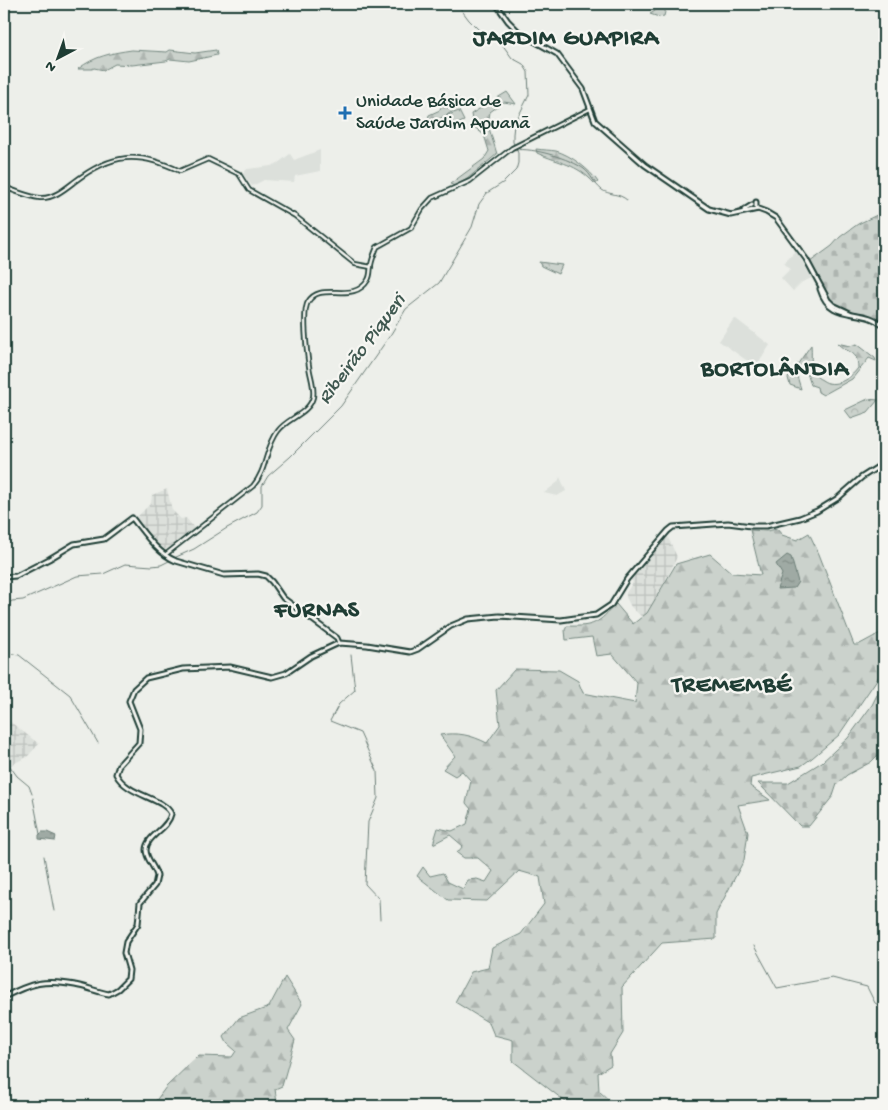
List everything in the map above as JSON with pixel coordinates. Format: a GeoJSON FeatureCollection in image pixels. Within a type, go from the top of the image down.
{"type":"FeatureCollection","features":[{"type":"Feature","properties":{"kind":"main road"},"geometry":{"type":"LineString","coordinates":[[496,4],[511,24],[525,37],[557,54],[583,89],[595,120],[642,163],[709,209],[728,214],[758,209],[779,220],[808,261],[822,296],[829,307],[874,320],[884,327]]}},
{"type":"Feature","properties":{"kind":"main road"},"geometry":{"type":"LineString","coordinates":[[756,202],[758,209]]}},
{"type":"Feature","properties":{"kind":"main road"},"geometry":{"type":"LineString","coordinates":[[739,213],[752,205]]}},
{"type":"Feature","properties":{"kind":"main road"},"geometry":{"type":"LineString","coordinates":[[4,577],[19,574],[74,544],[104,539],[132,518],[155,546],[175,561],[224,575],[258,574],[266,576],[282,598],[335,638],[347,642],[410,652],[418,650],[451,626],[468,619],[499,616],[561,620],[596,615],[611,605],[627,579],[668,530],[673,527],[728,523],[759,527],[800,518],[817,511],[838,498],[862,477],[884,463]]}},
{"type":"Feature","properties":{"kind":"main road"},"geometry":{"type":"LineString","coordinates":[[335,638],[338,643]]}},
{"type":"Feature","properties":{"kind":"main road"},"geometry":{"type":"LineString","coordinates":[[4,997],[31,984],[44,982],[74,985],[109,994],[118,989],[128,979],[129,970],[124,953],[126,942],[138,924],[140,903],[157,880],[156,871],[146,852],[147,844],[167,823],[171,814],[166,806],[147,798],[126,785],[116,774],[119,765],[139,744],[140,729],[130,701],[134,688],[139,683],[154,676],[197,667],[230,667],[264,676],[278,676],[292,670],[311,656],[338,643],[347,642]]}},
{"type":"Feature","properties":{"kind":"street"},"geometry":{"type":"LineString","coordinates":[[167,556],[248,491],[259,479],[273,440],[279,430],[306,408],[313,397],[305,317],[307,303],[313,295],[318,293],[349,293],[360,288],[369,279],[377,247],[411,228],[428,202],[465,184],[512,148],[590,109]]}},
{"type":"Feature","properties":{"kind":"street"},"geometry":{"type":"LineString","coordinates":[[4,187],[37,197],[47,197],[63,190],[107,162],[122,158],[151,159],[180,171],[208,159],[239,174],[249,190],[295,216],[355,264],[371,267]]}},
{"type":"Feature","properties":{"kind":"shaded area"},"geometry":{"type":"Polygon","coordinates":[[[320,150],[320,171],[295,176],[294,182],[264,180],[252,186],[243,174],[247,169],[271,166],[290,154],[294,160],[320,150]]]}},
{"type":"Feature","properties":{"kind":"shaded area"},"geometry":{"type":"Polygon","coordinates":[[[796,251],[812,278],[802,282],[793,291],[781,278],[790,269],[784,263],[796,251]]]}},
{"type":"Feature","properties":{"kind":"shaded area"},"geometry":{"type":"Polygon","coordinates":[[[736,319],[770,345],[756,367],[719,341],[733,320],[736,319]]]}},
{"type":"Feature","properties":{"kind":"shaded area"},"geometry":{"type":"Polygon","coordinates":[[[560,477],[566,491],[557,496],[544,493],[558,482],[560,477]]]}},
{"type":"Feature","properties":{"kind":"shaded area"},"geometry":{"type":"Polygon","coordinates":[[[167,489],[172,510],[181,519],[186,518],[195,529],[168,549],[162,549],[136,518],[151,503],[152,495],[167,489]]]}},
{"type":"Feature","properties":{"kind":"shaded area"},"geometry":{"type":"Polygon","coordinates":[[[667,535],[677,557],[652,608],[646,615],[641,616],[631,607],[626,597],[626,593],[633,582],[630,579],[667,535]]]}},
{"type":"Feature","properties":{"kind":"shaded area"},"geometry":{"type":"Polygon","coordinates":[[[4,717],[39,744],[27,757],[11,765],[4,757],[4,717]]]}},
{"type":"Feature","properties":{"kind":"green space"},"geometry":{"type":"Polygon","coordinates":[[[659,4],[667,4],[664,16],[659,17],[650,14],[655,11],[659,4]]]}},
{"type":"Feature","properties":{"kind":"green space"},"geometry":{"type":"Polygon","coordinates":[[[132,50],[167,52],[170,50],[195,53],[216,50],[217,55],[189,61],[170,59],[132,65],[115,64],[104,70],[94,68],[78,69],[104,56],[132,50]]]}},
{"type":"Feature","properties":{"kind":"green space"},"geometry":{"type":"Polygon","coordinates":[[[507,92],[516,104],[504,102],[490,112],[488,125],[497,154],[467,179],[455,186],[450,184],[484,159],[489,151],[484,135],[473,126],[471,114],[507,92]]]}},
{"type":"Feature","properties":{"kind":"green space"},"geometry":{"type":"Polygon","coordinates":[[[455,97],[458,98],[463,106],[439,119],[444,124],[443,129],[427,121],[429,115],[440,110],[441,105],[455,97]]]}},
{"type":"Feature","properties":{"kind":"green space"},"geometry":{"type":"Polygon","coordinates":[[[459,111],[464,121],[448,128],[443,117],[459,111]]]}},
{"type":"Feature","properties":{"kind":"green space"},"geometry":{"type":"Polygon","coordinates":[[[536,149],[556,151],[574,159],[595,177],[598,182],[595,184],[575,168],[537,153],[536,149]]]}},
{"type":"Feature","properties":{"kind":"green space"},"geometry":{"type":"Polygon","coordinates":[[[879,214],[884,225],[884,325],[865,314],[843,308],[830,301],[821,288],[810,262],[858,224],[879,214]]]}},
{"type":"Feature","properties":{"kind":"green space"},"geometry":{"type":"Polygon","coordinates":[[[539,262],[562,265],[558,274],[541,266],[539,262]]]}},
{"type":"Feature","properties":{"kind":"green space"},"geometry":{"type":"Polygon","coordinates":[[[837,343],[850,346],[857,344],[875,358],[876,361],[869,358],[852,379],[823,395],[818,392],[817,387],[811,385],[806,370],[796,373],[801,389],[790,385],[788,378],[811,345],[812,369],[817,377],[827,383],[837,383],[851,376],[858,368],[858,362],[851,352],[837,343]]]}},
{"type":"Feature","properties":{"kind":"green space"},"geometry":{"type":"Polygon","coordinates":[[[868,399],[878,400],[868,412],[851,418],[845,410],[868,399]]]}},
{"type":"Feature","properties":{"kind":"green space"},"geometry":{"type":"Polygon","coordinates":[[[777,529],[782,535],[797,540],[809,533],[854,645],[858,645],[884,631],[884,669],[839,735],[812,758],[801,766],[751,778],[750,786],[770,800],[738,805],[748,833],[744,860],[716,914],[716,939],[662,943],[622,987],[623,1033],[610,1054],[611,1065],[598,1073],[599,1091],[611,1102],[612,1106],[571,1106],[513,1061],[513,1040],[494,1035],[489,1023],[455,1002],[471,972],[488,968],[492,948],[521,934],[544,904],[540,877],[519,871],[487,901],[448,900],[417,876],[423,867],[430,876],[443,873],[448,882],[463,889],[468,880],[477,879],[486,882],[493,871],[478,858],[464,858],[457,853],[463,846],[450,835],[433,844],[438,828],[452,831],[467,824],[471,809],[466,803],[471,781],[462,771],[455,776],[443,769],[455,756],[440,735],[464,735],[487,743],[500,725],[496,690],[515,669],[559,670],[578,681],[583,693],[635,703],[637,683],[612,654],[596,656],[592,637],[566,640],[565,630],[567,626],[584,626],[600,620],[616,604],[633,624],[647,613],[676,564],[710,554],[732,573],[761,575],[750,530],[767,531],[777,529]]]}},
{"type":"Feature","properties":{"kind":"green space"},"geometry":{"type":"Polygon","coordinates":[[[881,687],[884,689],[884,749],[871,762],[847,775],[837,784],[833,796],[809,826],[800,826],[758,783],[788,783],[822,762],[848,738],[872,705],[881,687]]]}},
{"type":"Feature","properties":{"kind":"green space"},"geometry":{"type":"Polygon","coordinates":[[[285,977],[302,1004],[288,1030],[295,1040],[282,1086],[275,1089],[277,1103],[275,1106],[159,1106],[155,1102],[166,1087],[198,1056],[232,1057],[236,1051],[227,1043],[224,1037],[239,1018],[269,1007],[285,977]]]}},
{"type":"Feature","properties":{"kind":"water"},"geometry":{"type":"Polygon","coordinates":[[[787,555],[791,557],[798,582],[794,588],[777,589],[782,574],[776,564],[787,555]]]}},
{"type":"Feature","properties":{"kind":"water"},"geometry":{"type":"Polygon","coordinates":[[[42,832],[56,836],[55,841],[39,839],[39,835],[42,832]]]}},
{"type":"Feature","properties":{"kind":"waterway","name":"Ribeirão Piqueri"},"geometry":{"type":"LineString","coordinates":[[174,558],[194,549],[257,512],[262,505],[262,486],[268,476],[290,457],[341,406],[406,309],[439,283],[472,227],[479,204],[487,193],[504,182],[516,170],[518,153],[513,142],[514,125],[529,95],[528,72],[523,64],[512,58],[502,44],[482,33],[457,4]]}},
{"type":"Feature","properties":{"kind":"waterway"},"geometry":{"type":"LineString","coordinates":[[516,150],[532,150],[570,161],[586,171],[602,190],[627,200]]}},
{"type":"Feature","properties":{"kind":"waterway","name":"Ribeirão Piqueri"},"geometry":{"type":"LineString","coordinates":[[4,606],[12,601],[23,600],[77,576],[103,574],[125,564],[152,566],[161,565],[171,560]]}},
{"type":"Feature","properties":{"kind":"waterway"},"geometry":{"type":"LineString","coordinates":[[4,652],[19,655],[70,695],[98,743]]}},
{"type":"Feature","properties":{"kind":"waterway"},"geometry":{"type":"LineString","coordinates":[[351,655],[355,690],[339,704],[330,721],[360,733],[377,771],[378,798],[368,822],[365,884],[379,899],[380,919]]}},
{"type":"Feature","properties":{"kind":"waterway"},"geometry":{"type":"LineString","coordinates":[[4,758],[17,776],[29,786],[32,794]]}},
{"type":"Feature","properties":{"kind":"waterway"},"geometry":{"type":"LineString","coordinates":[[33,798],[40,834]]}},
{"type":"Feature","properties":{"kind":"waterway"},"geometry":{"type":"LineString","coordinates":[[44,856],[54,911]]}},
{"type":"Feature","properties":{"kind":"waterway"},"geometry":{"type":"LineString","coordinates":[[754,946],[777,988],[832,978],[867,987],[875,1003],[884,1008]]}},
{"type":"Feature","properties":{"kind":"place","name":"Unidade Básica de Saúde Jardim Apuanã"},"geometry":{"type":"Point","coordinates":[345,113]}},
{"type":"Feature","properties":{"kind":"district","name":"JARDIM GUAPIRA"},"geometry":{"type":"Point","coordinates":[566,39]}},
{"type":"Feature","properties":{"kind":"district","name":"BORTOLÂNDIA"},"geometry":{"type":"Point","coordinates":[775,370]}},
{"type":"Feature","properties":{"kind":"district","name":"FURNAS"},"geometry":{"type":"Point","coordinates":[317,611]}},
{"type":"Feature","properties":{"kind":"district","name":"TREMEMBÉ"},"geometry":{"type":"Point","coordinates":[732,686]}}]}
